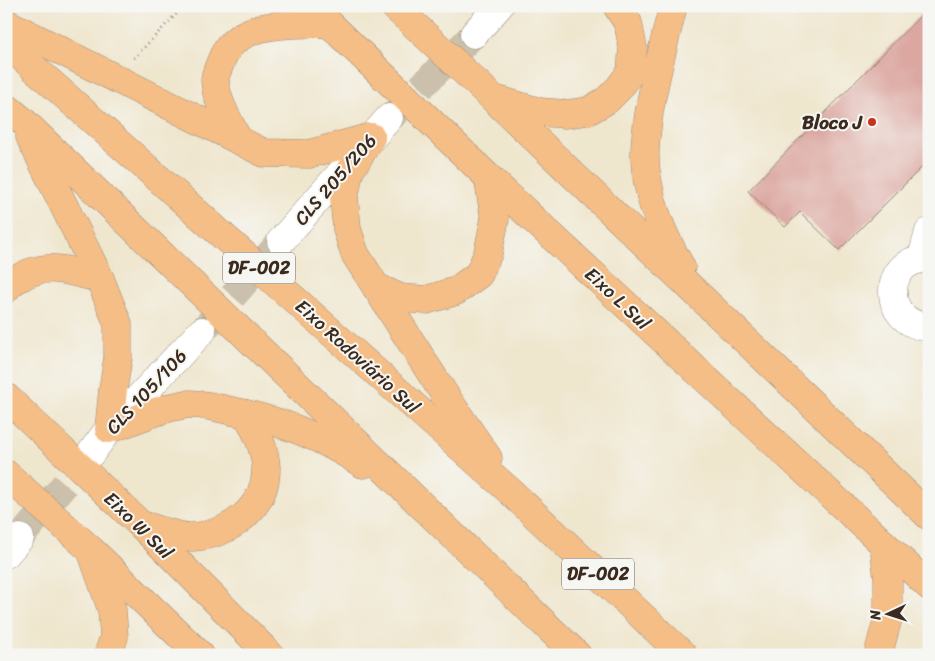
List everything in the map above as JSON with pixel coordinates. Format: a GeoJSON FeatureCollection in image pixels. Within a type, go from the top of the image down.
{"type":"FeatureCollection","features":[{"type":"Feature","properties":{"kind":"main road"},"geometry":{"type":"LineString","coordinates":[[495,100],[540,112],[566,114],[588,111],[607,100],[631,72],[633,48],[628,23],[617,6]]}},
{"type":"Feature","properties":{"kind":"main road"},"geometry":{"type":"LineString","coordinates":[[673,6],[657,67],[645,139],[646,169],[652,204],[664,238],[695,292]]}},
{"type":"Feature","properties":{"kind":"main road"},"geometry":{"type":"LineString","coordinates":[[400,9],[929,516]]}},
{"type":"Feature","properties":{"kind":"main road"},"geometry":{"type":"LineString","coordinates":[[238,140],[220,104],[215,78],[224,52],[241,36],[270,26],[320,15]]}},
{"type":"Feature","properties":{"kind":"main road","name":"Eixo L Sul"},"geometry":{"type":"LineString","coordinates":[[320,15],[488,177],[929,586]]}},
{"type":"Feature","properties":{"kind":"main road"},"geometry":{"type":"LineString","coordinates":[[6,23],[264,154],[309,154],[380,127]]}},
{"type":"Feature","properties":{"kind":"main road","name":"Eixo Rodoviário Sul"},"geometry":{"type":"LineString","coordinates":[[6,43],[512,493],[683,655]]}},
{"type":"Feature","properties":{"kind":"main road"},"geometry":{"type":"LineString","coordinates":[[14,114],[100,279],[118,324],[118,358],[110,429],[162,410],[190,404],[211,406],[247,414],[304,431],[335,446],[414,496]]}},
{"type":"Feature","properties":{"kind":"main road","name":"DF-002"},"geometry":{"type":"LineString","coordinates":[[14,114],[414,496],[577,655]]}},
{"type":"Feature","properties":{"kind":"main road"},"geometry":{"type":"LineString","coordinates":[[380,127],[349,172],[344,198],[347,229],[355,254],[448,400],[512,493]]}},
{"type":"Feature","properties":{"kind":"main road"},"geometry":{"type":"LineString","coordinates":[[376,287],[400,298],[426,300],[456,291],[479,274],[488,253],[495,220],[488,177]]}},
{"type":"Feature","properties":{"kind":"main road"},"geometry":{"type":"LineString","coordinates":[[6,289],[10,284],[28,272],[47,268],[68,270],[100,279]]}},
{"type":"Feature","properties":{"kind":"main road","name":"Eixo W Sul"},"geometry":{"type":"LineString","coordinates":[[6,397],[141,525],[270,655]]}},
{"type":"Feature","properties":{"kind":"main road"},"geometry":{"type":"LineString","coordinates":[[141,525],[192,537],[218,532],[237,523],[254,507],[263,487],[266,468],[261,442],[247,414]]}},
{"type":"Feature","properties":{"kind":"main road"},"geometry":{"type":"LineString","coordinates":[[6,474],[91,550],[200,655]]}},
{"type":"Feature","properties":{"kind":"main road"},"geometry":{"type":"LineString","coordinates":[[878,655],[888,618],[888,579],[884,544]]}},
{"type":"Feature","properties":{"kind":"main road"},"geometry":{"type":"LineString","coordinates":[[91,550],[112,610],[114,637],[108,655]]}},
{"type":"Feature","properties":{"kind":"street"},"geometry":{"type":"LineString","coordinates":[[474,34],[499,6]]}},
{"type":"Feature","properties":{"kind":"street","name":"CLS 205/206"},"geometry":{"type":"LineString","coordinates":[[281,241],[380,127]]}},
{"type":"Feature","properties":{"kind":"street"},"geometry":{"type":"LineString","coordinates":[[929,232],[926,258],[907,264],[897,275],[892,291],[895,307],[905,320],[919,326],[929,327]]}},
{"type":"Feature","properties":{"kind":"street","name":"CLS 105/106"},"geometry":{"type":"LineString","coordinates":[[91,453],[110,429],[202,331]]}},
{"type":"Feature","properties":{"kind":"path"},"geometry":{"type":"LineString","coordinates":[[132,60],[184,6]]}},
{"type":"Feature","properties":{"kind":"path"},"geometry":{"type":"LineString","coordinates":[[6,212],[12,206]]}},
{"type":"Feature","properties":{"kind":"building","name":"Bloco J"},"geometry":{"type":"Polygon","coordinates":[[[929,7],[929,160],[839,250],[800,212],[785,227],[748,191],[929,7]]]}},
{"type":"Feature","properties":{"kind":"tunnel"},"geometry":{"type":"LineString","coordinates":[[391,117],[474,34]]}},
{"type":"Feature","properties":{"kind":"tunnel"},"geometry":{"type":"LineString","coordinates":[[205,328],[281,241]]}},
{"type":"Feature","properties":{"kind":"tunnel"},"geometry":{"type":"LineString","coordinates":[[20,538],[91,453]]}},
{"type":"Feature","properties":{"kind":"place","name":"Bloco J"},"geometry":{"type":"Point","coordinates":[872,122]}}]}
